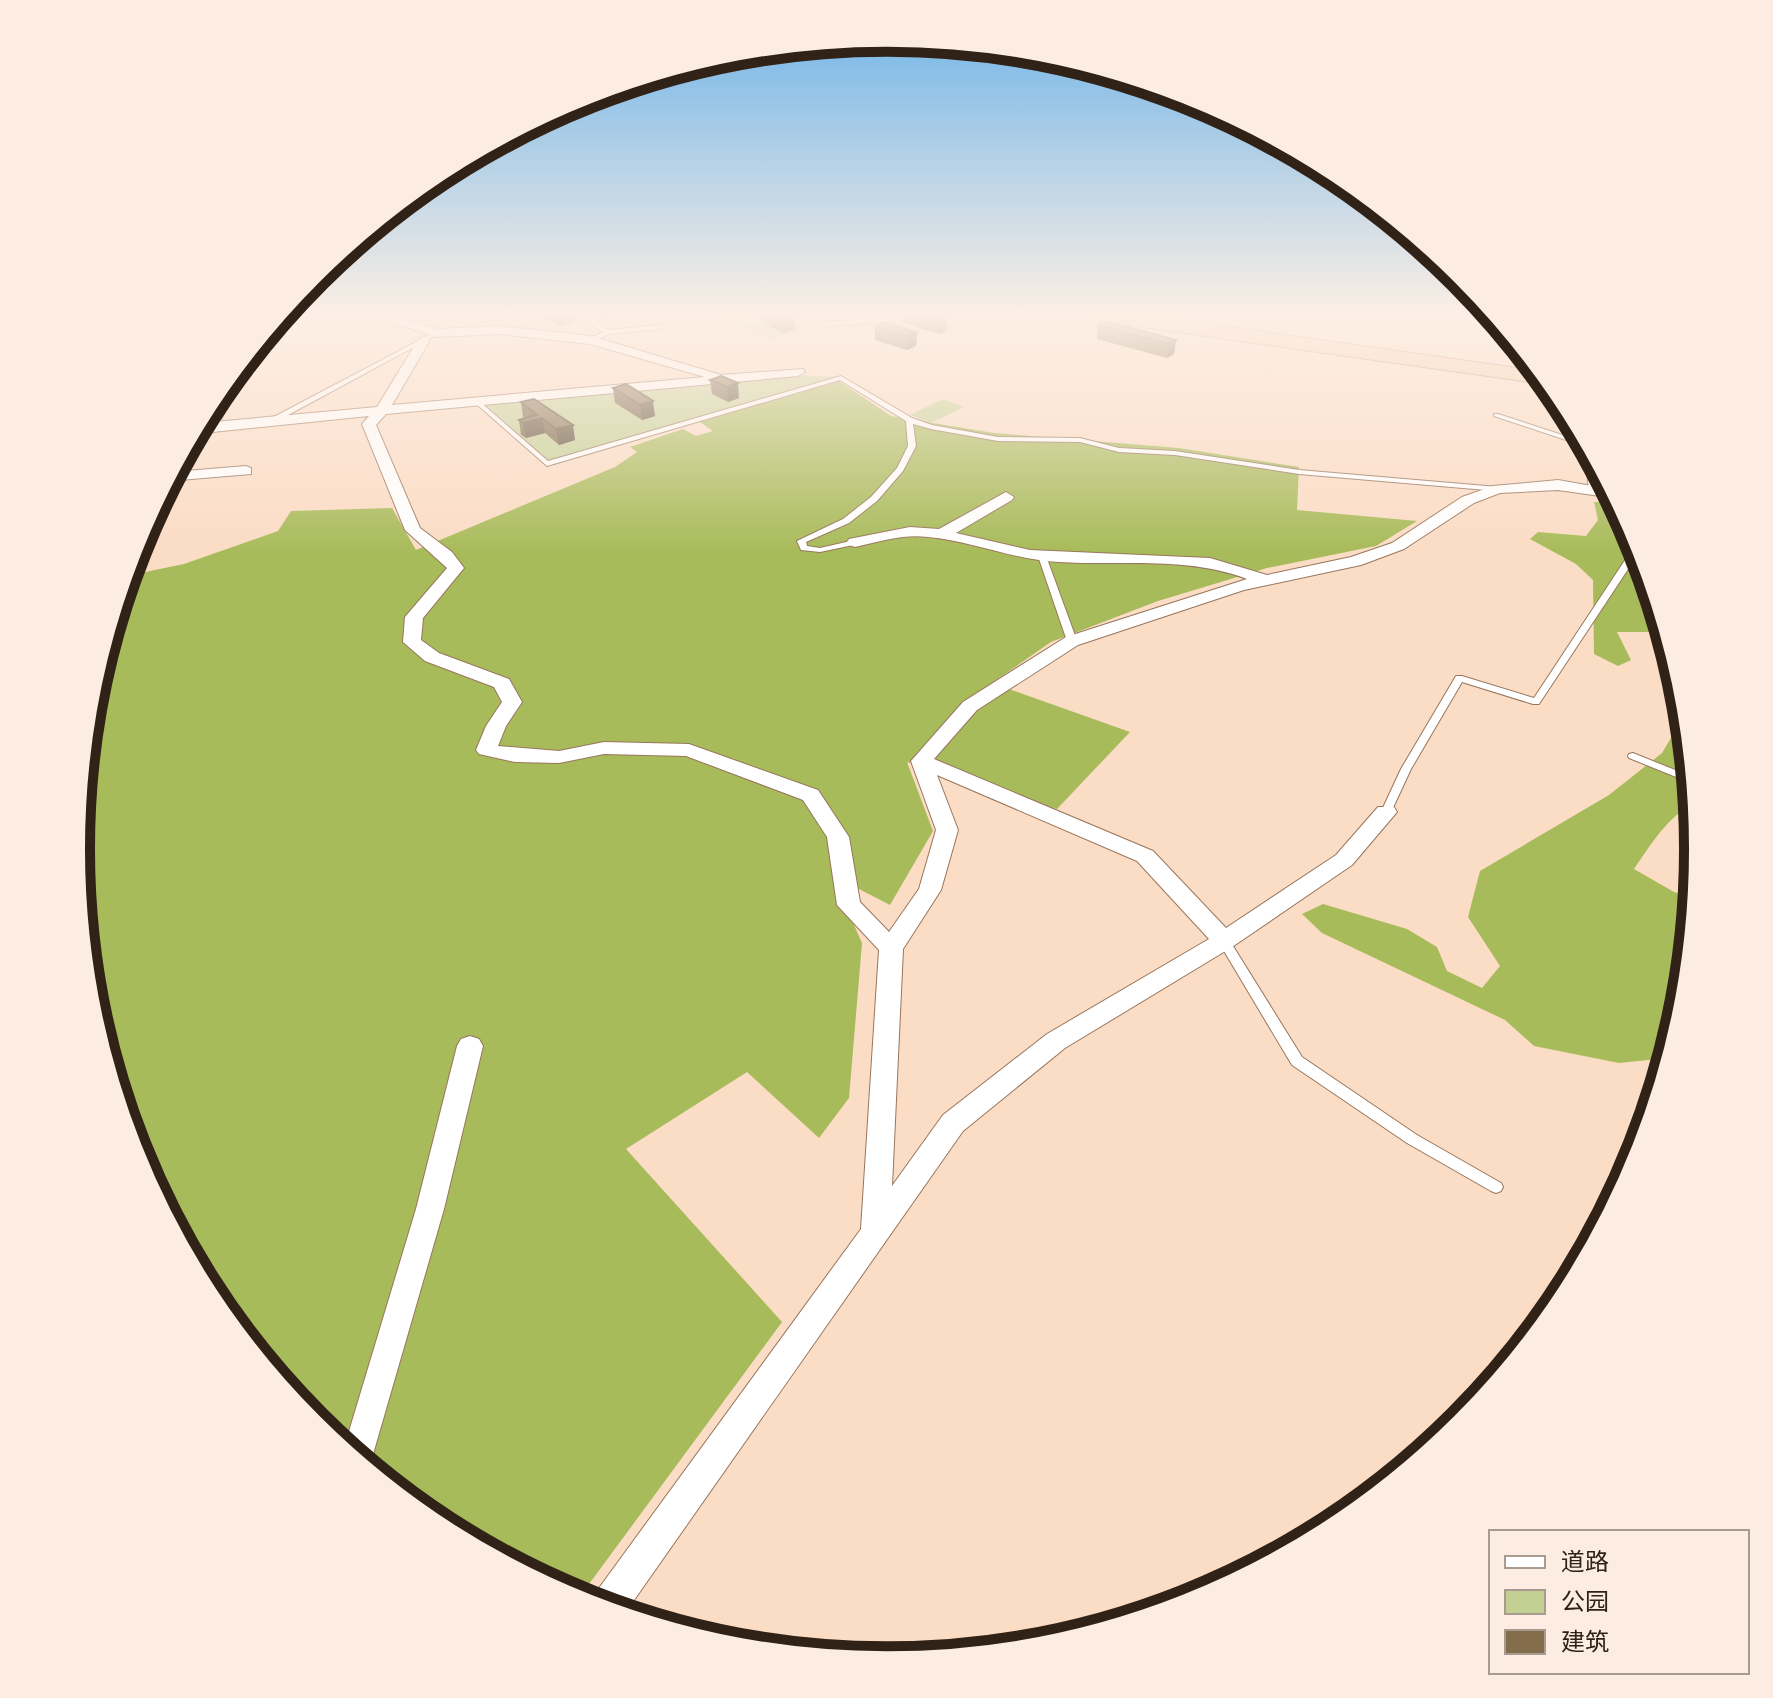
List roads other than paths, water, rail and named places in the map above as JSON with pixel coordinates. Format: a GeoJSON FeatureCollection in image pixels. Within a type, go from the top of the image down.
{"type":"FeatureCollection","features":[{"type":"Feature","properties":{"kind":"street"},"geometry":{"type":"LineString","coordinates":[[393,393],[369,424],[413,530],[456,568],[414,617],[412,642],[432,657],[502,683],[512,702],[496,726],[486,750],[515,756],[559,757],[604,748],[689,750],[811,795],[838,837],[849,905],[891,948]]}},
{"type":"Feature","properties":{"kind":"street"},"geometry":{"type":"LineString","coordinates":[[211,427],[565,393]]}},
{"type":"Feature","properties":{"kind":"street"},"geometry":{"type":"LineString","coordinates":[[182,476],[246,471]]}},
{"type":"Feature","properties":{"kind":"street"},"geometry":{"type":"LineString","coordinates":[[921,761],[970,706],[1072,641],[1267,581],[1355,561],[1398,546],[1468,500],[1498,489],[1558,485],[1599,492]]}},
{"type":"Feature","properties":{"kind":"street"},"geometry":{"type":"LineString","coordinates":[[941,535],[1006,497]]}},
{"type":"Feature","properties":{"kind":"street"},"geometry":{"type":"LineString","coordinates":[[855,542],[925,532],[1042,556],[1099,560],[1171,557],[1241,568],[1267,581]]}},
{"type":"Feature","properties":{"kind":"street"},"geometry":{"type":"LineString","coordinates":[[875,1234],[891,948],[930,890],[947,830],[921,761]]}},
{"type":"Feature","properties":{"kind":"street"},"geometry":{"type":"LineString","coordinates":[[921,761],[1145,856],[1224,941]]}},
{"type":"Feature","properties":{"kind":"street"},"geometry":{"type":"LineString","coordinates":[[614,1598],[953,1123],[1056,1041],[1224,941],[1344,860],[1386,812]]}},
{"type":"Feature","properties":{"kind":"street"},"geometry":{"type":"LineString","coordinates":[[360,1447],[430,1209],[470,1046]]}},
{"type":"Feature","properties":{"kind":"lane"},"geometry":{"type":"LineString","coordinates":[[272,420],[323,393]]}},
{"type":"Feature","properties":{"kind":"lane"},"geometry":{"type":"LineString","coordinates":[[476,401],[547,464],[789,393]]}},
{"type":"Feature","properties":{"kind":"lane"},"geometry":{"type":"LineString","coordinates":[[866,393],[909,420],[998,439],[1080,440],[1119,450],[1175,453],[1299,472],[1498,489]]}},
{"type":"Feature","properties":{"kind":"lane"},"geometry":{"type":"LineString","coordinates":[[214,426],[224,406]]}},
{"type":"Feature","properties":{"kind":"lane"},"geometry":{"type":"LineString","coordinates":[[1496,415],[1570,440]]}},
{"type":"Feature","properties":{"kind":"lane"},"geometry":{"type":"LineString","coordinates":[[855,542],[820,550],[804,548],[801,541],[846,521],[874,499],[900,469],[912,446],[909,420]]}},
{"type":"Feature","properties":{"kind":"lane"},"geometry":{"type":"LineString","coordinates":[[1592,479],[1593,491]]}},
{"type":"Feature","properties":{"kind":"lane"},"geometry":{"type":"LineString","coordinates":[[1042,556],[1072,641]]}},
{"type":"Feature","properties":{"kind":"lane"},"geometry":{"type":"LineString","coordinates":[[1386,812],[1406,769],[1459,678],[1536,702],[1629,561]]}},
{"type":"Feature","properties":{"kind":"lane"},"geometry":{"type":"LineString","coordinates":[[1633,756],[1680,775]]}},
{"type":"Feature","properties":{"kind":"lane"},"geometry":{"type":"LineString","coordinates":[[1224,941],[1297,1061],[1412,1139],[1496,1187]]}}]}
